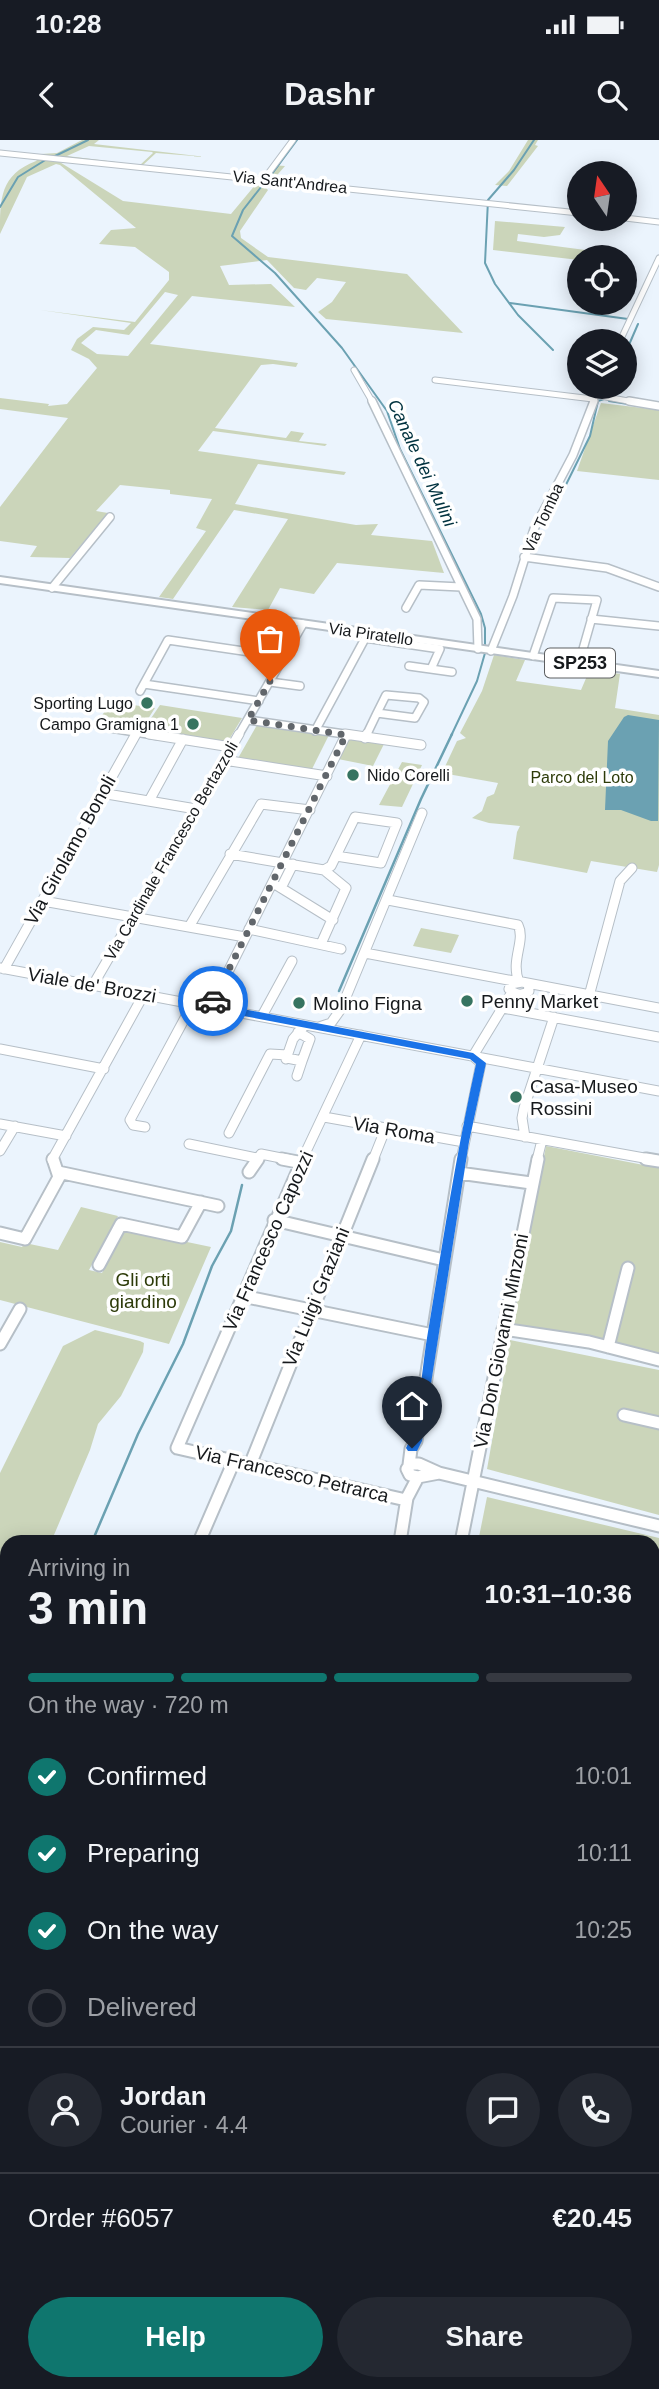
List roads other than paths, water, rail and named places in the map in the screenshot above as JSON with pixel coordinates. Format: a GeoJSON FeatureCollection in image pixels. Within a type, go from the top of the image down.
{"type":"FeatureCollection","features":[{"type":"Feature","properties":{"kind":"main road","name":"Via Piratello"},"geometry":{"type":"LineString","coordinates":[[0,580],[303,624],[367,636],[491,650],[659,674]]}},
{"type":"Feature","properties":{"kind":"street"},"geometry":{"type":"LineString","coordinates":[[264,179],[293,140]]}},
{"type":"Feature","properties":{"kind":"street","name":"Via Sant'Andrea"},"geometry":{"type":"LineString","coordinates":[[0,153],[567,212]]}},
{"type":"Feature","properties":{"kind":"street"},"geometry":{"type":"LineString","coordinates":[[637,219],[659,222]]}},
{"type":"Feature","properties":{"kind":"street"},"geometry":{"type":"LineString","coordinates":[[626,329],[659,258]]}},
{"type":"Feature","properties":{"kind":"street"},"geometry":{"type":"LineString","coordinates":[[354,370],[373,402],[477,619],[478,649]]}},
{"type":"Feature","properties":{"kind":"street"},"geometry":{"type":"LineString","coordinates":[[435,380],[567,394]]}},
{"type":"Feature","properties":{"kind":"street","name":"Via Tomba"},"geometry":{"type":"LineString","coordinates":[[491,650],[513,596],[539,517],[586,426],[593,399]]}},
{"type":"Feature","properties":{"kind":"street"},"geometry":{"type":"LineString","coordinates":[[610,399],[659,405]]}},
{"type":"Feature","properties":{"kind":"street"},"geometry":{"type":"LineString","coordinates":[[52,588],[110,517]]}},
{"type":"Feature","properties":{"kind":"street"},"geometry":{"type":"LineString","coordinates":[[524,557],[603,567],[659,587]]}},
{"type":"Feature","properties":{"kind":"street"},"geometry":{"type":"LineString","coordinates":[[406,608],[419,585],[461,587]]}},
{"type":"Feature","properties":{"kind":"street"},"geometry":{"type":"LineString","coordinates":[[533,656],[554,598],[597,600],[579,663]]}},
{"type":"Feature","properties":{"kind":"street"},"geometry":{"type":"LineString","coordinates":[[591,619],[659,626]]}},
{"type":"Feature","properties":{"kind":"street","name":"Via Cardinale Francesco Bertazzoli"},"geometry":{"type":"LineString","coordinates":[[93,985],[303,624]]}},
{"type":"Feature","properties":{"kind":"street"},"geometry":{"type":"LineString","coordinates":[[315,731],[367,636],[440,649],[431,669]]}},
{"type":"Feature","properties":{"kind":"street"},"geometry":{"type":"LineString","coordinates":[[259,701],[142,687],[168,640],[284,657]]}},
{"type":"Feature","properties":{"kind":"street"},"geometry":{"type":"LineString","coordinates":[[409,666],[452,672]]}},
{"type":"Feature","properties":{"kind":"street"},"geometry":{"type":"LineString","coordinates":[[270,681],[300,686]]}},
{"type":"Feature","properties":{"kind":"street"},"geometry":{"type":"LineString","coordinates":[[365,738],[377,713],[388,695],[424,701],[415,718],[377,713]]}},
{"type":"Feature","properties":{"kind":"street"},"geometry":{"type":"LineString","coordinates":[[248,720],[421,746]]}},
{"type":"Feature","properties":{"kind":"street"},"geometry":{"type":"LineString","coordinates":[[98,726],[231,747]]}},
{"type":"Feature","properties":{"kind":"street","name":"Via Girolamo Bonoli"},"geometry":{"type":"LineString","coordinates":[[2,968],[43,901],[137,732]]}},
{"type":"Feature","properties":{"kind":"street"},"geometry":{"type":"LineString","coordinates":[[211,1006],[247,933],[288,864],[346,735]]}},
{"type":"Feature","properties":{"kind":"street"},"geometry":{"type":"LineString","coordinates":[[149,801],[183,739]]}},
{"type":"Feature","properties":{"kind":"street"},"geometry":{"type":"LineString","coordinates":[[224,760],[327,776]]}},
{"type":"Feature","properties":{"kind":"street"},"geometry":{"type":"LineString","coordinates":[[101,793],[196,809]]}},
{"type":"Feature","properties":{"kind":"street"},"geometry":{"type":"LineString","coordinates":[[190,927],[230,854],[237,849],[263,803],[310,810]]}},
{"type":"Feature","properties":{"kind":"street"},"geometry":{"type":"LineString","coordinates":[[319,1027],[331,1023],[341,1009],[422,813]]}},
{"type":"Feature","properties":{"kind":"street"},"geometry":{"type":"LineString","coordinates":[[324,870],[331,866],[355,817],[397,823],[381,863],[336,856]]}},
{"type":"Feature","properties":{"kind":"street"},"geometry":{"type":"LineString","coordinates":[[230,854],[324,870],[347,889],[321,944]]}},
{"type":"Feature","properties":{"kind":"street"},"geometry":{"type":"LineString","coordinates":[[589,996],[620,881],[632,868]]}},
{"type":"Feature","properties":{"kind":"street"},"geometry":{"type":"LineString","coordinates":[[277,885],[333,920]]}},
{"type":"Feature","properties":{"kind":"street"},"geometry":{"type":"LineString","coordinates":[[388,900],[518,925],[521,931],[514,970],[519,988]]}},
{"type":"Feature","properties":{"kind":"street"},"geometry":{"type":"LineString","coordinates":[[43,901],[190,927],[247,933],[341,949]]}},
{"type":"Feature","properties":{"kind":"street"},"geometry":{"type":"LineString","coordinates":[[365,953],[499,977],[519,988],[550,989],[659,1008]]}},
{"type":"Feature","properties":{"kind":"street"},"geometry":{"type":"LineString","coordinates":[[262,1016],[292,961]]}},
{"type":"Feature","properties":{"kind":"street","name":"Viale de' Brozzi"},"geometry":{"type":"LineString","coordinates":[[2,968],[262,1016],[301,1028],[319,1027],[659,1091]]}},
{"type":"Feature","properties":{"kind":"street"},"geometry":{"type":"LineString","coordinates":[[401,1535],[407,1499],[416,1470],[411,1449],[416,1441],[464,1142],[481,1063],[473,1056],[519,988]]}},
{"type":"Feature","properties":{"kind":"street"},"geometry":{"type":"LineString","coordinates":[[0,1233],[25,1239],[60,1177],[52,1160],[144,994]]}},
{"type":"Feature","properties":{"kind":"street"},"geometry":{"type":"LineString","coordinates":[[145,1127],[130,1121],[193,1003]]}},
{"type":"Feature","properties":{"kind":"street"},"geometry":{"type":"LineString","coordinates":[[503,1008],[659,1037]]}},
{"type":"Feature","properties":{"kind":"street"},"geometry":{"type":"LineString","coordinates":[[341,1009],[341,1021],[346,1032]]}},
{"type":"Feature","properties":{"kind":"street"},"geometry":{"type":"LineString","coordinates":[[525,1137],[522,1118],[554,1017]]}},
{"type":"Feature","properties":{"kind":"street"},"geometry":{"type":"LineString","coordinates":[[229,1133],[268,1058],[283,1061],[301,1028],[310,1039],[297,1076]]}},
{"type":"Feature","properties":{"kind":"street","name":"Via Francesco Capozzi"},"geometry":{"type":"LineString","coordinates":[[177,1448],[274,1220],[361,1035]]}},
{"type":"Feature","properties":{"kind":"street"},"geometry":{"type":"LineString","coordinates":[[0,1049],[104,1069]]}},
{"type":"Feature","properties":{"kind":"street"},"geometry":{"type":"LineString","coordinates":[[287,1056],[302,1061]]}},
{"type":"Feature","properties":{"kind":"street","name":"Via Roma"},"geometry":{"type":"LineString","coordinates":[[324,1117],[464,1142]]}},
{"type":"Feature","properties":{"kind":"street"},"geometry":{"type":"LineString","coordinates":[[0,1124],[66,1136]]}},
{"type":"Feature","properties":{"kind":"street"},"geometry":{"type":"LineString","coordinates":[[0,1151],[15,1126]]}},
{"type":"Feature","properties":{"kind":"street"},"geometry":{"type":"LineString","coordinates":[[467,1126],[659,1161]]}},
{"type":"Feature","properties":{"kind":"street","name":"Via Luigi Graziani"},"geometry":{"type":"LineString","coordinates":[[250,1465],[385,1130]]}},
{"type":"Feature","properties":{"kind":"street","name":"Via Don Giovanni Minzoni"},"geometry":{"type":"LineString","coordinates":[[463,1535],[531,1183],[542,1140]]}},
{"type":"Feature","properties":{"kind":"street"},"geometry":{"type":"LineString","coordinates":[[189,1144],[257,1158]]}},
{"type":"Feature","properties":{"kind":"street"},"geometry":{"type":"LineString","coordinates":[[249,1172],[261,1154],[303,1163]]}},
{"type":"Feature","properties":{"kind":"street"},"geometry":{"type":"LineString","coordinates":[[58,1172],[218,1206]]}},
{"type":"Feature","properties":{"kind":"street"},"geometry":{"type":"LineString","coordinates":[[459,1173],[531,1183]]}},
{"type":"Feature","properties":{"kind":"street"},"geometry":{"type":"LineString","coordinates":[[99,1265],[121,1224],[182,1237],[201,1202]]}},
{"type":"Feature","properties":{"kind":"street"},"geometry":{"type":"LineString","coordinates":[[274,1220],[444,1260]]}},
{"type":"Feature","properties":{"kind":"street"},"geometry":{"type":"LineString","coordinates":[[608,1347],[628,1268]]}},
{"type":"Feature","properties":{"kind":"street"},"geometry":{"type":"LineString","coordinates":[[242,1296],[433,1335]]}},
{"type":"Feature","properties":{"kind":"street"},"geometry":{"type":"LineString","coordinates":[[1,1342],[20,1309]]}},
{"type":"Feature","properties":{"kind":"street"},"geometry":{"type":"LineString","coordinates":[[503,1329],[608,1347],[659,1360]]}},
{"type":"Feature","properties":{"kind":"street"},"geometry":{"type":"LineString","coordinates":[[624,1415],[659,1423]]}},
{"type":"Feature","properties":{"kind":"street","name":"Via Francesco Petrarca"},"geometry":{"type":"LineString","coordinates":[[177,1448],[407,1499]]}},
{"type":"Feature","properties":{"kind":"street"},"geometry":{"type":"LineString","coordinates":[[202,1535],[234,1461]]}},
{"type":"Feature","properties":{"kind":"street"},"geometry":{"type":"LineString","coordinates":[[416,1470],[475,1481],[659,1526]]}},
{"type":"Feature","properties":{"kind":"water"},"geometry":{"type":"Polygon","coordinates":[[[628,715],[659,720],[658,821],[621,810],[605,810],[608,741],[628,715]]]}},
{"type":"Feature","properties":{"kind":"waterway"},"geometry":{"type":"LineString","coordinates":[[53,157],[88,140]]}},
{"type":"Feature","properties":{"kind":"waterway","name":"Canale dei Mulini"},"geometry":{"type":"LineString","coordinates":[[269,178],[297,140]]}},
{"type":"Feature","properties":{"kind":"waterway"},"geometry":{"type":"LineString","coordinates":[[534,140],[514,170],[488,200],[485,263],[495,284],[518,315],[553,350]]}},
{"type":"Feature","properties":{"kind":"waterway"},"geometry":{"type":"LineString","coordinates":[[0,207],[18,177],[47,159]]}},
{"type":"Feature","properties":{"kind":"waterway","name":"Canale dei Mulini"},"geometry":{"type":"LineString","coordinates":[[265,182],[243,210],[232,236],[275,273],[342,348],[387,411],[400,449],[481,614],[485,628],[485,646]]}},
{"type":"Feature","properties":{"kind":"waterway"},"geometry":{"type":"LineString","coordinates":[[510,303],[628,319]]}},
{"type":"Feature","properties":{"kind":"waterway"},"geometry":{"type":"LineString","coordinates":[[636,329],[638,324]]}},
{"type":"Feature","properties":{"kind":"waterway"},"geometry":{"type":"LineString","coordinates":[[555,507],[590,436],[598,401],[604,399]]}},
{"type":"Feature","properties":{"kind":"waterway"},"geometry":{"type":"LineString","coordinates":[[609,401],[628,404]]}},
{"type":"Feature","properties":{"kind":"waterway","name":"Canale dei Mulini"},"geometry":{"type":"LineString","coordinates":[[451,736],[477,681],[485,653]]}},
{"type":"Feature","properties":{"kind":"waterway","name":"Canale dei Mulini"},"geometry":{"type":"LineString","coordinates":[[339,991],[421,799],[452,734]]}},
{"type":"Feature","properties":{"kind":"waterway"},"geometry":{"type":"LineString","coordinates":[[95,1535],[138,1434],[183,1344],[212,1266],[231,1231],[242,1185]]}},
{"type":"Feature","properties":{"kind":"place","name":"Sporting Lugo"},"geometry":{"type":"Point","coordinates":[147,703]}},
{"type":"Feature","properties":{"kind":"place","name":"Campo Gramigna 1"},"geometry":{"type":"Point","coordinates":[193,724]}},
{"type":"Feature","properties":{"kind":"place","name":"Nido Corelli"},"geometry":{"type":"Point","coordinates":[353,775]}},
{"type":"Feature","properties":{"kind":"place","name":"Penny Market"},"geometry":{"type":"Point","coordinates":[467,1001]}},
{"type":"Feature","properties":{"kind":"place","name":"Molino Figna"},"geometry":{"type":"Point","coordinates":[299,1003]}},
{"type":"Feature","properties":{"kind":"place","name":"Casa-Museo Rossini"},"geometry":{"type":"Point","coordinates":[516,1097]}},
{"type":"Feature","properties":{"kind":"park label","name":"Parco del Loto"},"geometry":{"type":"Point","coordinates":[582,777]}},
{"type":"Feature","properties":{"kind":"park label","name":"Gli orti giardino"},"geometry":{"type":"Point","coordinates":[143,1290]}}]}
